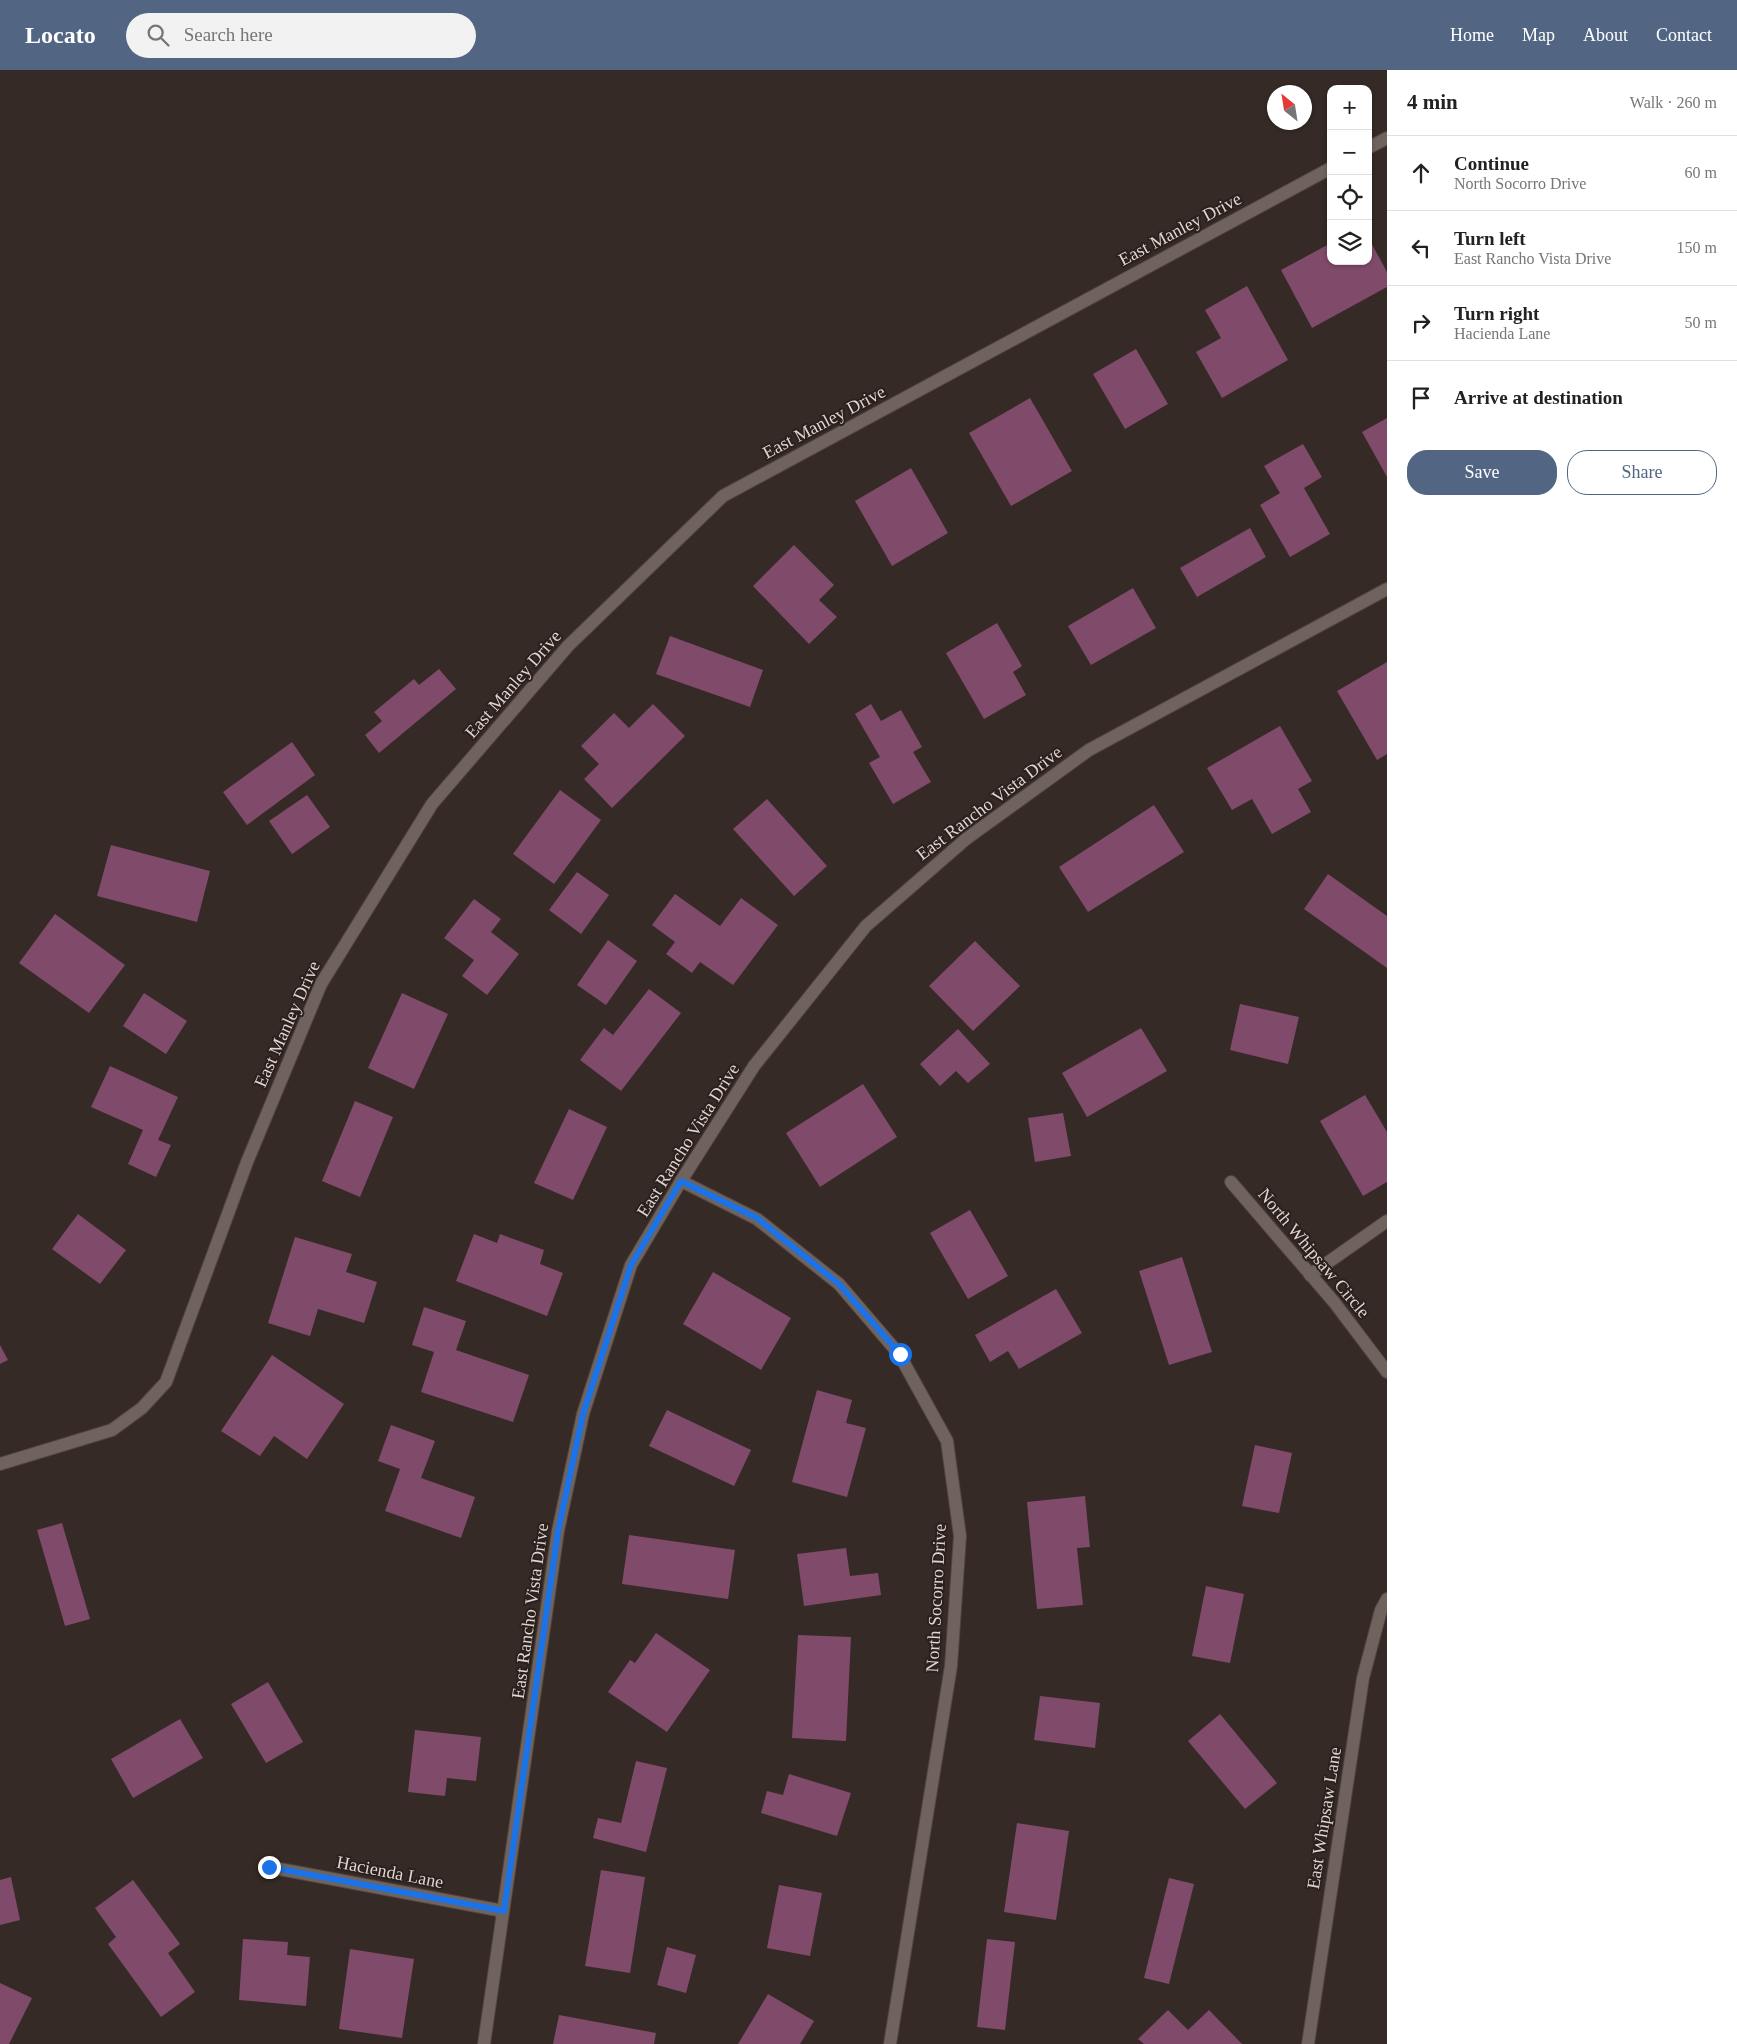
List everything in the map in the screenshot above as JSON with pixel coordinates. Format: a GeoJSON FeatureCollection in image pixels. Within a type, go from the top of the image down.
{"type":"FeatureCollection","features":[{"type":"Feature","properties":{"kind":"street"},"geometry":{"type":"LineString","coordinates":[[1372,146],[1387,138]]}},
{"type":"Feature","properties":{"kind":"street","name":"East Manley Drive"},"geometry":{"type":"LineString","coordinates":[[0,1464],[112,1430],[142,1408],[166,1382],[247,1162],[321,984],[432,804],[575,639],[723,496],[1327,170]]}},
{"type":"Feature","properties":{"kind":"street","name":"East Rancho Vista Drive"},"geometry":{"type":"LineString","coordinates":[[484,2044],[558,1531],[583,1414],[631,1265],[681,1181],[754,1066],[866,926],[966,839],[1089,750],[1387,589]]}},
{"type":"Feature","properties":{"kind":"street","name":"North Socorro Drive"},"geometry":{"type":"LineString","coordinates":[[681,1181],[757,1218],[839,1284],[900,1354],[948,1441],[960,1536],[951,1666],[890,2044]]}},
{"type":"Feature","properties":{"kind":"street","name":"North Whipsaw Circle"},"geometry":{"type":"LineString","coordinates":[[1231,1182],[1310,1275],[1387,1372]]}},
{"type":"Feature","properties":{"kind":"street"},"geometry":{"type":"LineString","coordinates":[[1310,1275],[1387,1220]]}},
{"type":"Feature","properties":{"kind":"street","name":"East Whipsaw Lane"},"geometry":{"type":"LineString","coordinates":[[1308,2044],[1363,1678],[1381,1610],[1387,1599]]}},
{"type":"Feature","properties":{"kind":"street","name":"Hacienda Lane"},"geometry":{"type":"LineString","coordinates":[[269,1867],[504,1911]]}},
{"type":"Feature","properties":{"kind":"building"},"geometry":{"type":"Polygon","coordinates":[[[1372,244],[1387,272],[1387,287],[1312,328],[1281,270],[1327,245],[1327,265],[1372,265],[1372,244]]]}},
{"type":"Feature","properties":{"kind":"building"},"geometry":{"type":"Polygon","coordinates":[[[1247,286],[1288,360],[1222,398],[1196,352],[1221,338],[1205,310],[1247,286]]]}},
{"type":"Feature","properties":{"kind":"building"},"geometry":{"type":"Polygon","coordinates":[[[1136,349],[1168,404],[1125,429],[1093,374],[1136,349]]]}},
{"type":"Feature","properties":{"kind":"building"},"geometry":{"type":"Polygon","coordinates":[[[1030,398],[1072,471],[1011,506],[969,433],[1030,398]]]}},
{"type":"Feature","properties":{"kind":"building"},"geometry":{"type":"Polygon","coordinates":[[[1387,418],[1387,477],[1362,432],[1387,418]]]}},
{"type":"Feature","properties":{"kind":"building"},"geometry":{"type":"Polygon","coordinates":[[[1303,444],[1322,477],[1304,488],[1330,534],[1290,557],[1260,505],[1280,493],[1264,466],[1303,444]]]}},
{"type":"Feature","properties":{"kind":"building"},"geometry":{"type":"Polygon","coordinates":[[[911,468],[948,533],[892,566],[855,501],[911,468]]]}},
{"type":"Feature","properties":{"kind":"building"},"geometry":{"type":"Polygon","coordinates":[[[1250,528],[1266,557],[1197,597],[1180,568],[1250,528]]]}},
{"type":"Feature","properties":{"kind":"building"},"geometry":{"type":"Polygon","coordinates":[[[794,545],[834,585],[819,600],[837,617],[809,644],[753,586],[794,545]]]}},
{"type":"Feature","properties":{"kind":"building"},"geometry":{"type":"Polygon","coordinates":[[[1133,588],[1156,628],[1091,665],[1068,626],[1133,588]]]}},
{"type":"Feature","properties":{"kind":"building"},"geometry":{"type":"Polygon","coordinates":[[[997,623],[1022,666],[1013,672],[1026,695],[984,719],[946,653],[997,623]]]}},
{"type":"Feature","properties":{"kind":"building"},"geometry":{"type":"Polygon","coordinates":[[[670,636],[763,670],[750,707],[656,674],[670,636]]]}},
{"type":"Feature","properties":{"kind":"building"},"geometry":{"type":"Polygon","coordinates":[[[1387,662],[1387,754],[1377,760],[1337,691],[1387,662]]]}},
{"type":"Feature","properties":{"kind":"building"},"geometry":{"type":"Polygon","coordinates":[[[439,669],[456,689],[379,753],[365,735],[382,721],[374,712],[414,679],[419,685],[439,669]]]}},
{"type":"Feature","properties":{"kind":"building"},"geometry":{"type":"Polygon","coordinates":[[[653,704],[685,736],[612,808],[584,779],[599,764],[581,746],[614,713],[629,728],[653,704]]]}},
{"type":"Feature","properties":{"kind":"building"},"geometry":{"type":"Polygon","coordinates":[[[871,704],[881,721],[901,710],[922,747],[913,752],[931,782],[893,804],[869,763],[880,757],[855,714],[871,704]]]}},
{"type":"Feature","properties":{"kind":"building"},"geometry":{"type":"Polygon","coordinates":[[[1280,726],[1312,781],[1298,789],[1311,812],[1272,834],[1252,799],[1232,810],[1207,768],[1280,726]]]}},
{"type":"Feature","properties":{"kind":"building"},"geometry":{"type":"Polygon","coordinates":[[[292,742],[315,775],[247,825],[223,792],[292,742]]]}},
{"type":"Feature","properties":{"kind":"building"},"geometry":{"type":"Polygon","coordinates":[[[560,790],[601,820],[554,884],[513,854],[560,790]]]}},
{"type":"Feature","properties":{"kind":"building"},"geometry":{"type":"Polygon","coordinates":[[[307,795],[330,827],[292,854],[269,821],[307,795]]]}},
{"type":"Feature","properties":{"kind":"building"},"geometry":{"type":"Polygon","coordinates":[[[767,799],[827,866],[794,896],[733,829],[767,799]]]}},
{"type":"Feature","properties":{"kind":"building"},"geometry":{"type":"Polygon","coordinates":[[[1154,805],[1184,852],[1088,912],[1059,867],[1154,805]]]}},
{"type":"Feature","properties":{"kind":"building"},"geometry":{"type":"Polygon","coordinates":[[[111,845],[210,871],[197,922],[97,896],[111,845]]]}},
{"type":"Feature","properties":{"kind":"building"},"geometry":{"type":"Polygon","coordinates":[[[577,872],[609,895],[581,934],[549,910],[577,872]]]}},
{"type":"Feature","properties":{"kind":"building"},"geometry":{"type":"Polygon","coordinates":[[[1328,874],[1387,916],[1387,968],[1304,909],[1328,874]]]}},
{"type":"Feature","properties":{"kind":"building"},"geometry":{"type":"Polygon","coordinates":[[[675,894],[720,926],[741,898],[778,925],[733,985],[700,962],[692,973],[666,954],[675,942],[652,925],[675,894]]]}},
{"type":"Feature","properties":{"kind":"building"},"geometry":{"type":"Polygon","coordinates":[[[474,899],[501,919],[491,932],[519,954],[487,995],[462,976],[474,960],[444,938],[474,899]]]}},
{"type":"Feature","properties":{"kind":"building"},"geometry":{"type":"Polygon","coordinates":[[[55,914],[125,965],[89,1013],[19,963],[55,914]]]}},
{"type":"Feature","properties":{"kind":"building"},"geometry":{"type":"Polygon","coordinates":[[[608,940],[637,961],[606,1005],[577,985],[608,940]]]}},
{"type":"Feature","properties":{"kind":"building"},"geometry":{"type":"Polygon","coordinates":[[[975,941],[1020,986],[973,1031],[929,986],[975,941]]]}},
{"type":"Feature","properties":{"kind":"building"},"geometry":{"type":"Polygon","coordinates":[[[649,989],[681,1013],[621,1091],[580,1060],[604,1028],[613,1035],[649,989]]]}},
{"type":"Feature","properties":{"kind":"building"},"geometry":{"type":"Polygon","coordinates":[[[144,993],[187,1021],[166,1054],[123,1026],[144,993]]]}},
{"type":"Feature","properties":{"kind":"building"},"geometry":{"type":"Polygon","coordinates":[[[402,993],[448,1014],[414,1089],[368,1068],[402,993]]]}},
{"type":"Feature","properties":{"kind":"building"},"geometry":{"type":"Polygon","coordinates":[[[1240,1004],[1299,1017],[1288,1064],[1230,1050],[1240,1004]]]}},
{"type":"Feature","properties":{"kind":"building"},"geometry":{"type":"Polygon","coordinates":[[[1141,1028],[1167,1071],[1087,1117],[1062,1073],[1141,1028]]]}},
{"type":"Feature","properties":{"kind":"building"},"geometry":{"type":"Polygon","coordinates":[[[958,1029],[990,1064],[968,1083],[956,1071],[940,1086],[920,1064],[958,1029]]]}},
{"type":"Feature","properties":{"kind":"building"},"geometry":{"type":"Polygon","coordinates":[[[110,1066],[178,1097],[158,1140],[171,1145],[156,1177],[128,1164],[143,1130],[91,1107],[110,1066]]]}},
{"type":"Feature","properties":{"kind":"building"},"geometry":{"type":"Polygon","coordinates":[[[863,1084],[897,1137],[820,1187],[786,1133],[863,1084]]]}},
{"type":"Feature","properties":{"kind":"building"},"geometry":{"type":"Polygon","coordinates":[[[1365,1095],[1387,1132],[1387,1182],[1363,1196],[1320,1121],[1365,1095]]]}},
{"type":"Feature","properties":{"kind":"building"},"geometry":{"type":"Polygon","coordinates":[[[355,1101],[393,1117],[360,1197],[322,1181],[355,1101]]]}},
{"type":"Feature","properties":{"kind":"building"},"geometry":{"type":"Polygon","coordinates":[[[569,1109],[607,1127],[573,1200],[534,1183],[569,1109]]]}},
{"type":"Feature","properties":{"kind":"building"},"geometry":{"type":"Polygon","coordinates":[[[1063,1113],[1071,1156],[1035,1162],[1028,1118],[1063,1113]]]}},
{"type":"Feature","properties":{"kind":"building"},"geometry":{"type":"Polygon","coordinates":[[[970,1210],[1008,1276],[968,1299],[930,1233],[970,1210]]]}},
{"type":"Feature","properties":{"kind":"building"},"geometry":{"type":"Polygon","coordinates":[[[78,1214],[126,1250],[100,1284],[52,1249],[78,1214]]]}},
{"type":"Feature","properties":{"kind":"building"},"geometry":{"type":"Polygon","coordinates":[[[474,1234],[497,1243],[500,1234],[544,1250],[540,1264],[563,1273],[547,1316],[456,1281],[474,1234]]]}},
{"type":"Feature","properties":{"kind":"building"},"geometry":{"type":"Polygon","coordinates":[[[295,1237],[352,1254],[346,1272],[377,1282],[364,1323],[318,1309],[310,1336],[268,1323],[295,1237]]]}},
{"type":"Feature","properties":{"kind":"building"},"geometry":{"type":"Polygon","coordinates":[[[1182,1257],[1212,1352],[1169,1365],[1139,1271],[1182,1257]]]}},
{"type":"Feature","properties":{"kind":"building"},"geometry":{"type":"Polygon","coordinates":[[[713,1272],[791,1318],[761,1370],[683,1324],[713,1272]]]}},
{"type":"Feature","properties":{"kind":"building"},"geometry":{"type":"Polygon","coordinates":[[[1056,1289],[1082,1333],[1019,1369],[1008,1351],[990,1362],[975,1335],[1056,1289]]]}},
{"type":"Feature","properties":{"kind":"building"},"geometry":{"type":"Polygon","coordinates":[[[424,1307],[466,1321],[456,1350],[529,1375],[513,1422],[421,1392],[434,1352],[412,1345],[424,1307]]]}},
{"type":"Feature","properties":{"kind":"building"},"geometry":{"type":"Polygon","coordinates":[[[0,1345],[8,1360],[0,1364],[0,1345]]]}},
{"type":"Feature","properties":{"kind":"building"},"geometry":{"type":"Polygon","coordinates":[[[272,1355],[344,1404],[307,1459],[274,1436],[260,1456],[221,1431],[272,1355]]]}},
{"type":"Feature","properties":{"kind":"building"},"geometry":{"type":"Polygon","coordinates":[[[817,1390],[852,1400],[846,1423],[866,1428],[847,1497],[792,1482],[817,1390]]]}},
{"type":"Feature","properties":{"kind":"building"},"geometry":{"type":"Polygon","coordinates":[[[667,1410],[751,1450],[734,1486],[649,1446],[667,1410]]]}},
{"type":"Feature","properties":{"kind":"building"},"geometry":{"type":"Polygon","coordinates":[[[391,1425],[435,1441],[421,1478],[475,1497],[461,1538],[385,1511],[400,1469],[378,1461],[391,1425]]]}},
{"type":"Feature","properties":{"kind":"building"},"geometry":{"type":"Polygon","coordinates":[[[1255,1445],[1292,1453],[1279,1513],[1242,1506],[1255,1445]]]}},
{"type":"Feature","properties":{"kind":"building"},"geometry":{"type":"Polygon","coordinates":[[[1085,1496],[1090,1547],[1077,1548],[1083,1605],[1037,1609],[1027,1502],[1085,1496]]]}},
{"type":"Feature","properties":{"kind":"building"},"geometry":{"type":"Polygon","coordinates":[[[62,1523],[90,1619],[65,1626],[37,1530],[62,1523]]]}},
{"type":"Feature","properties":{"kind":"building"},"geometry":{"type":"Polygon","coordinates":[[[629,1535],[735,1550],[728,1599],[622,1584],[629,1535]]]}},
{"type":"Feature","properties":{"kind":"building"},"geometry":{"type":"Polygon","coordinates":[[[846,1548],[850,1576],[878,1573],[881,1595],[804,1606],[797,1554],[846,1548]]]}},
{"type":"Feature","properties":{"kind":"building"},"geometry":{"type":"Polygon","coordinates":[[[1206,1586],[1244,1594],[1230,1663],[1192,1656],[1206,1586]]]}},
{"type":"Feature","properties":{"kind":"building"},"geometry":{"type":"Polygon","coordinates":[[[656,1633],[710,1670],[667,1732],[608,1692],[630,1660],[635,1663],[656,1633]]]}},
{"type":"Feature","properties":{"kind":"building"},"geometry":{"type":"Polygon","coordinates":[[[798,1635],[851,1637],[846,1741],[792,1738],[798,1635]]]}},
{"type":"Feature","properties":{"kind":"building"},"geometry":{"type":"Polygon","coordinates":[[[268,1682],[303,1742],[266,1763],[231,1704],[268,1682]]]}},
{"type":"Feature","properties":{"kind":"building"},"geometry":{"type":"Polygon","coordinates":[[[1040,1696],[1100,1703],[1095,1748],[1034,1740],[1040,1696]]]}},
{"type":"Feature","properties":{"kind":"building"},"geometry":{"type":"Polygon","coordinates":[[[1220,1714],[1277,1783],[1245,1809],[1188,1741],[1220,1714]]]}},
{"type":"Feature","properties":{"kind":"building"},"geometry":{"type":"Polygon","coordinates":[[[180,1719],[203,1758],[133,1798],[111,1759],[180,1719]]]}},
{"type":"Feature","properties":{"kind":"building"},"geometry":{"type":"Polygon","coordinates":[[[415,1730],[481,1737],[476,1781],[447,1778],[445,1796],[408,1792],[415,1730]]]}},
{"type":"Feature","properties":{"kind":"building"},"geometry":{"type":"Polygon","coordinates":[[[636,1761],[667,1768],[646,1852],[593,1838],[598,1818],[621,1823],[636,1761]]]}},
{"type":"Feature","properties":{"kind":"building"},"geometry":{"type":"Polygon","coordinates":[[[789,1774],[851,1793],[837,1836],[761,1813],[767,1791],[783,1795],[789,1774]]]}},
{"type":"Feature","properties":{"kind":"building"},"geometry":{"type":"Polygon","coordinates":[[[1017,1823],[1069,1831],[1056,1920],[1004,1912],[1017,1823]]]}},
{"type":"Feature","properties":{"kind":"building"},"geometry":{"type":"Polygon","coordinates":[[[601,1870],[645,1877],[630,1973],[585,1966],[601,1870]]]}},
{"type":"Feature","properties":{"kind":"building"},"geometry":{"type":"Polygon","coordinates":[[[11,1877],[20,1920],[0,1925],[0,1880],[11,1877]]]}},
{"type":"Feature","properties":{"kind":"building"},"geometry":{"type":"Polygon","coordinates":[[[1169,1878],[1194,1884],[1169,1984],[1144,1978],[1169,1878]]]}},
{"type":"Feature","properties":{"kind":"building"},"geometry":{"type":"Polygon","coordinates":[[[133,1880],[180,1944],[168,1953],[195,1992],[161,2017],[108,1944],[116,1937],[95,1908],[133,1880]]]}},
{"type":"Feature","properties":{"kind":"building"},"geometry":{"type":"Polygon","coordinates":[[[779,1885],[822,1893],[810,1956],[767,1948],[779,1885]]]}},
{"type":"Feature","properties":{"kind":"building"},"geometry":{"type":"Polygon","coordinates":[[[243,1939],[288,1942],[287,1955],[310,1957],[306,2006],[239,2000],[243,1939]]]}},
{"type":"Feature","properties":{"kind":"building"},"geometry":{"type":"Polygon","coordinates":[[[987,1939],[1015,1942],[1005,2030],[977,2027],[987,1939]]]}},
{"type":"Feature","properties":{"kind":"building"},"geometry":{"type":"Polygon","coordinates":[[[667,1947],[696,1955],[686,1993],[657,1985],[667,1947]]]}},
{"type":"Feature","properties":{"kind":"building"},"geometry":{"type":"Polygon","coordinates":[[[350,1949],[414,1959],[402,2038],[339,2029],[350,1949]]]}},
{"type":"Feature","properties":{"kind":"building"},"geometry":{"type":"Polygon","coordinates":[[[0,1983],[32,1998],[9,2044],[0,2044],[0,1983]]]}},
{"type":"Feature","properties":{"kind":"building"},"geometry":{"type":"Polygon","coordinates":[[[768,1994],[814,2021],[800,2044],[738,2044],[768,1994]]]}},
{"type":"Feature","properties":{"kind":"building"},"geometry":{"type":"Polygon","coordinates":[[[1168,2010],[1188,2030],[1209,2010],[1242,2044],[1144,2044],[1138,2039],[1168,2010]]]}},
{"type":"Feature","properties":{"kind":"building"},"geometry":{"type":"Polygon","coordinates":[[[559,2015],[656,2033],[654,2044],[553,2044],[559,2015]]]}},
{"type":"Feature","properties":{"kind":"route"},"geometry":{"type":"LineString","coordinates":[[269,1867],[504,1911],[558,1531],[583,1414],[631,1265],[681,1181],[757,1218],[839,1284],[900,1354]]}}]}
